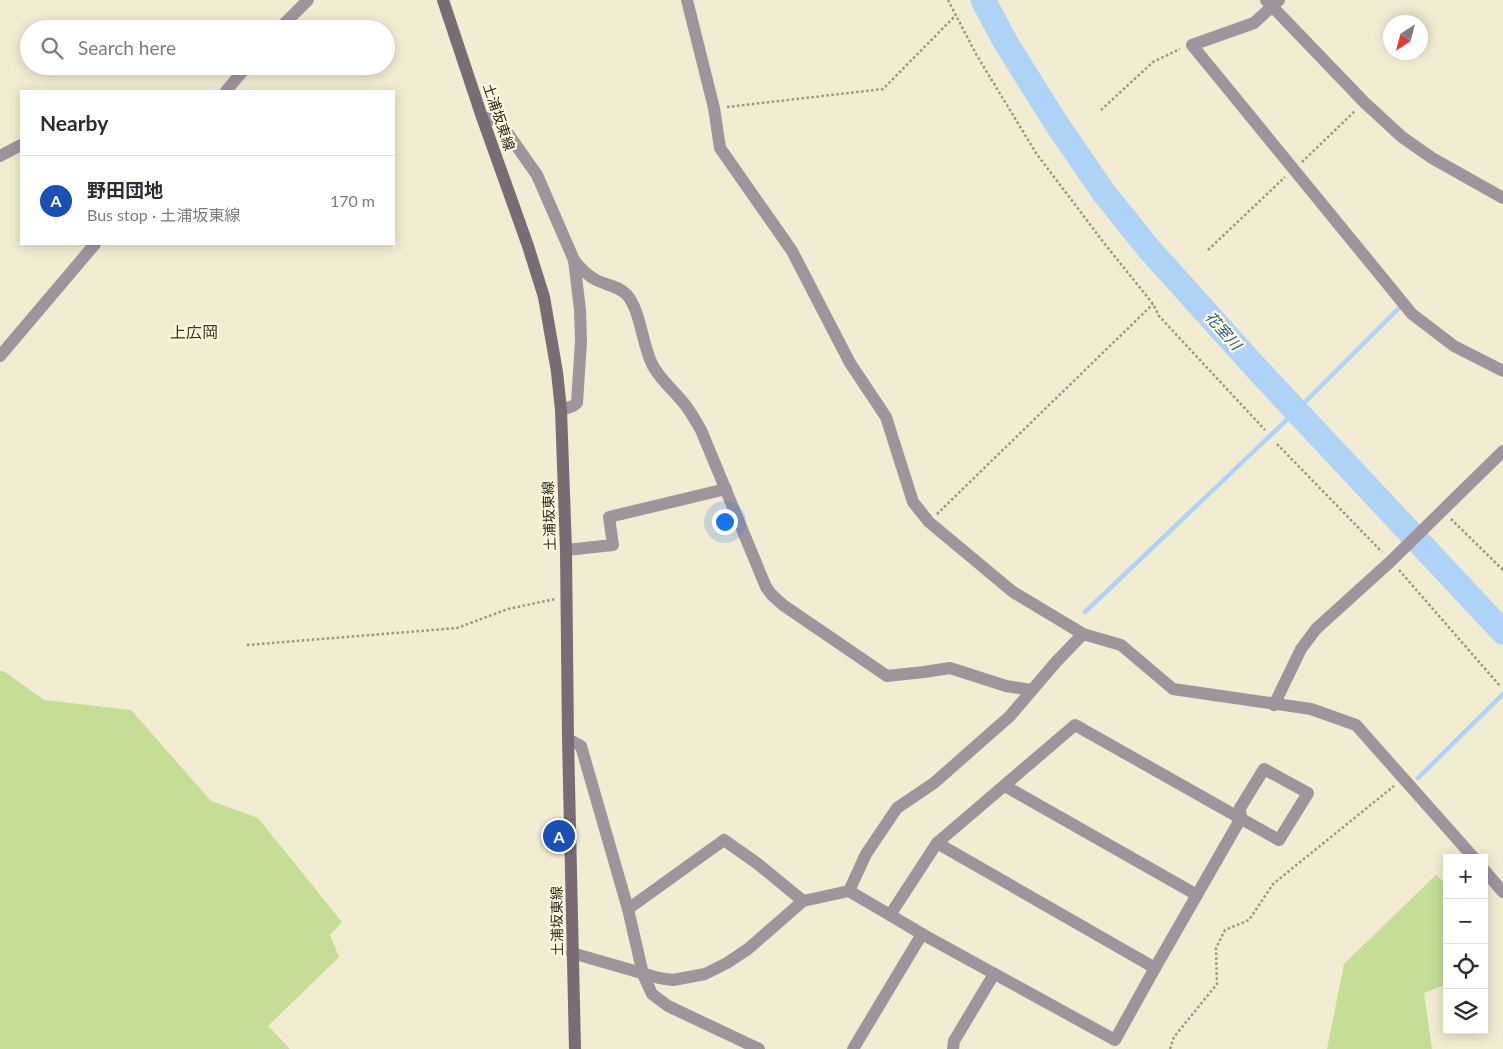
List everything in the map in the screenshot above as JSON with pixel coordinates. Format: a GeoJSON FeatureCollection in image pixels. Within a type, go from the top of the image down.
{"type":"FeatureCollection","features":[{"type":"Feature","properties":{"kind":"main road","name":"土浦坂東線"},"geometry":{"type":"LineString","coordinates":[[443,0],[528,246],[544,297],[552,333],[561,410],[566,550],[574,1049]]}},
{"type":"Feature","properties":{"kind":"street"},"geometry":{"type":"LineString","coordinates":[[288,20],[308,0]]}},
{"type":"Feature","properties":{"kind":"street"},"geometry":{"type":"LineString","coordinates":[[687,0],[714,108],[720,148],[792,251],[850,364],[886,417],[913,502],[929,522],[1012,592],[1083,634],[1121,645],[1173,690],[1311,710],[1356,725],[1470,854]]}},
{"type":"Feature","properties":{"kind":"street"},"geometry":{"type":"LineString","coordinates":[[1503,198],[1432,158],[1402,137],[1364,102],[1272,2],[1254,22],[1192,45],[1412,314],[1454,346],[1503,371]]}},
{"type":"Feature","properties":{"kind":"street"},"geometry":{"type":"LineString","coordinates":[[227,90],[239,75]]}},
{"type":"Feature","properties":{"kind":"street"},"geometry":{"type":"LineString","coordinates":[[482,117],[499,121],[537,175],[574,260],[580,310],[581,341],[577,402],[573,406],[561,410]]}},
{"type":"Feature","properties":{"kind":"street"},"geometry":{"type":"LineString","coordinates":[[0,156],[20,146]]}},
{"type":"Feature","properties":{"kind":"street"},"geometry":{"type":"LineString","coordinates":[[0,356],[94,245]]}},
{"type":"Feature","properties":{"kind":"street"},"geometry":{"type":"LineString","coordinates":[[574,260],[588,275],[597,281],[613,286],[628,296],[632,302],[653,366],[693,416],[726,489],[766,587],[771,594],[783,605],[887,676],[950,668],[1006,686],[1032,690]]}},
{"type":"Feature","properties":{"kind":"street"},"geometry":{"type":"LineString","coordinates":[[1274,705],[1301,649],[1316,629],[1390,561],[1503,451]]}},
{"type":"Feature","properties":{"kind":"street"},"geometry":{"type":"LineString","coordinates":[[566,550],[613,545],[609,517],[726,489]]}},
{"type":"Feature","properties":{"kind":"street"},"geometry":{"type":"LineString","coordinates":[[849,892],[866,854],[897,808],[941,777],[1010,716],[1056,662],[1083,634]]}},
{"type":"Feature","properties":{"kind":"street"},"geometry":{"type":"LineString","coordinates":[[572,953],[643,974],[673,980],[705,974],[727,963],[748,949],[803,901],[849,892],[922,934],[1114,1040],[1241,818],[1240,808],[1264,769],[1308,793],[1278,840],[1241,818],[1075,725],[938,843],[890,915]]}},
{"type":"Feature","properties":{"kind":"street"},"geometry":{"type":"LineString","coordinates":[[568,739],[581,746],[628,909],[643,974],[652,994],[668,1006],[759,1049]]}},
{"type":"Feature","properties":{"kind":"street"},"geometry":{"type":"LineString","coordinates":[[1005,786],[1197,895]]}},
{"type":"Feature","properties":{"kind":"street"},"geometry":{"type":"LineString","coordinates":[[628,909],[724,840],[758,864],[803,901]]}},
{"type":"Feature","properties":{"kind":"street"},"geometry":{"type":"LineString","coordinates":[[938,843],[1155,968]]}},
{"type":"Feature","properties":{"kind":"street"},"geometry":{"type":"LineString","coordinates":[[1488,875],[1503,892]]}},
{"type":"Feature","properties":{"kind":"street"},"geometry":{"type":"LineString","coordinates":[[853,1049],[922,934]]}},
{"type":"Feature","properties":{"kind":"street"},"geometry":{"type":"LineString","coordinates":[[953,1049],[954,1040],[994,974]]}},
{"type":"Feature","properties":{"kind":"path"},"geometry":{"type":"LineString","coordinates":[[948,0],[976,54],[1036,153],[1153,304],[1159,316],[1265,430]]}},
{"type":"Feature","properties":{"kind":"path"},"geometry":{"type":"LineString","coordinates":[[714,108],[883,89],[956,15]]}},
{"type":"Feature","properties":{"kind":"path"},"geometry":{"type":"LineString","coordinates":[[1100,110],[1153,62],[1192,45]]}},
{"type":"Feature","properties":{"kind":"path"},"geometry":{"type":"LineString","coordinates":[[1208,250],[1364,102]]}},
{"type":"Feature","properties":{"kind":"path"},"geometry":{"type":"LineString","coordinates":[[929,522],[1153,304]]}},
{"type":"Feature","properties":{"kind":"path"},"geometry":{"type":"LineString","coordinates":[[1442,510],[1503,570]]}},
{"type":"Feature","properties":{"kind":"path"},"geometry":{"type":"LineString","coordinates":[[247,646],[458,628],[508,608],[566,596]]}},
{"type":"Feature","properties":{"kind":"path"},"geometry":{"type":"LineString","coordinates":[[1170,1049],[1174,1037],[1217,984],[1216,948],[1225,930],[1249,920],[1273,884],[1403,778]]}},
{"type":"Feature","properties":{"kind":"green space"},"geometry":{"type":"Polygon","coordinates":[[[0,671],[5,672],[44,700],[131,710],[211,801],[258,818],[342,922],[330,935],[339,957],[268,1026],[290,1049],[0,1049],[0,671]]]}},
{"type":"Feature","properties":{"kind":"green space"},"geometry":{"type":"Polygon","coordinates":[[[1436,875],[1443,881],[1443,986],[1424,993],[1432,1049],[1327,1049],[1344,964],[1436,875]]]}},
{"type":"Feature","properties":{"kind":"waterway","name":"花室川"},"geometry":{"type":"LineString","coordinates":[[983,0],[1006,43],[1056,123],[1104,193],[1149,249],[1257,369],[1503,632]]}},
{"type":"Feature","properties":{"kind":"waterway"},"geometry":{"type":"LineString","coordinates":[[1085,612],[1296,411],[1400,307]]}},
{"type":"Feature","properties":{"kind":"waterway"},"geometry":{"type":"LineString","coordinates":[[1418,778],[1503,694]]}},
{"type":"Feature","properties":{"kind":"place","name":"野田団地"},"geometry":{"type":"Point","coordinates":[559,836]}},
{"type":"Feature","properties":{"kind":"district","name":"上広岡"},"geometry":{"type":"Point","coordinates":[194,332]}}]}
